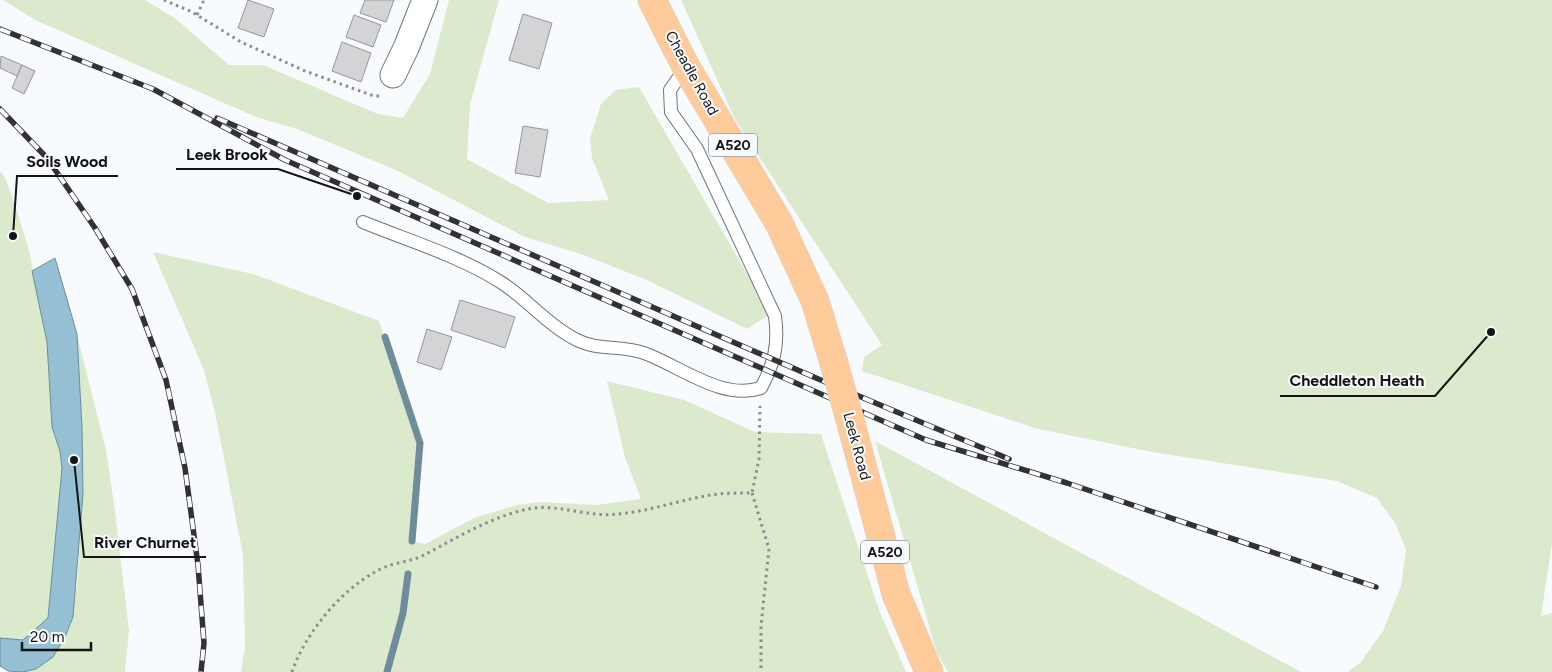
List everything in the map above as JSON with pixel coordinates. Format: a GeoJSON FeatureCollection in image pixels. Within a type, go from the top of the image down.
{"type":"FeatureCollection","features":[{"type":"Feature","properties":{"kind":"highway","name":"Cheadle Road"},"geometry":{"type":"LineString","coordinates":[[652,0],[686,66],[779,223]]}},
{"type":"Feature","properties":{"kind":"highway","name":"Leek Road"},"geometry":{"type":"LineString","coordinates":[[779,223],[815,300],[852,427],[896,594],[929,672]]}},
{"type":"Feature","properties":{"kind":"street"},"geometry":{"type":"LineString","coordinates":[[391,85],[425,0]]}},
{"type":"Feature","properties":{"kind":"lane"},"geometry":{"type":"LineString","coordinates":[[363,222],[485,273],[504,284],[579,341],[606,349],[642,352],[722,388],[748,392],[761,388],[775,360],[778,338],[775,316],[697,149],[671,112],[670,90],[686,66]]}},
{"type":"Feature","properties":{"kind":"path"},"geometry":{"type":"LineString","coordinates":[[164,0],[197,16],[241,42],[305,70],[374,96],[391,85]]}},
{"type":"Feature","properties":{"kind":"path"},"geometry":{"type":"LineString","coordinates":[[197,16],[204,0]]}},
{"type":"Feature","properties":{"kind":"path"},"geometry":{"type":"LineString","coordinates":[[761,388],[759,458],[752,493],[769,549],[761,626],[761,672]]}},
{"type":"Feature","properties":{"kind":"path"},"geometry":{"type":"LineString","coordinates":[[292,672],[306,639],[322,619],[374,572],[418,558],[485,523],[528,510],[549,507],[594,515],[618,514],[717,494],[752,493]]}},
{"type":"Feature","properties":{"kind":"green space"},"geometry":{"type":"Polygon","coordinates":[[[3,0],[145,0],[176,19],[229,65],[263,65],[378,114],[403,118],[430,74],[449,0],[499,0],[470,104],[467,159],[548,203],[609,200],[592,158],[590,138],[601,104],[616,90],[639,87],[761,298],[767,316],[747,329],[647,280],[581,254],[525,237],[398,171],[297,129],[256,117],[35,20],[3,0]]]}},
{"type":"Feature","properties":{"kind":"green space"},"geometry":{"type":"Polygon","coordinates":[[[681,0],[1552,0],[1552,544],[1541,616],[1552,613],[1552,672],[1348,672],[1361,662],[1383,631],[1401,586],[1406,550],[1395,523],[1377,498],[1337,481],[1152,452],[1038,429],[862,371],[864,357],[882,345],[736,121],[681,0]]]}},
{"type":"Feature","properties":{"kind":"green space"},"geometry":{"type":"Polygon","coordinates":[[[0,171],[5,177],[12,196],[29,250],[47,342],[52,427],[60,451],[62,468],[48,618],[23,640],[0,638],[0,171]]]}},
{"type":"Feature","properties":{"kind":"green space"},"geometry":{"type":"Polygon","coordinates":[[[153,252],[253,274],[379,321],[420,443],[412,541],[425,544],[474,518],[517,505],[540,502],[596,505],[641,499],[625,457],[607,381],[684,400],[755,432],[821,434],[879,610],[906,672],[241,672],[245,647],[243,555],[215,413],[204,370],[153,252]]]}},
{"type":"Feature","properties":{"kind":"green space"},"geometry":{"type":"Polygon","coordinates":[[[77,335],[106,450],[115,511],[129,631],[125,672],[23,672],[36,668],[77,587],[83,493],[77,335]]]}},
{"type":"Feature","properties":{"kind":"green space"},"geometry":{"type":"Polygon","coordinates":[[[875,441],[1301,672],[948,672],[937,653],[875,441]]]}},
{"type":"Feature","properties":{"kind":"water"},"geometry":{"type":"Polygon","coordinates":[[[55,258],[77,334],[82,428],[83,494],[73,617],[65,637],[53,657],[36,669],[23,672],[8,671],[0,666],[0,638],[23,640],[48,618],[62,468],[60,451],[52,427],[47,342],[32,271],[55,258]]]}},
{"type":"Feature","properties":{"kind":"building"},"geometry":{"type":"Polygon","coordinates":[[[248,0],[274,9],[264,37],[238,28],[248,0]]]}},
{"type":"Feature","properties":{"kind":"building"},"geometry":{"type":"Polygon","coordinates":[[[365,0],[394,0],[386,22],[360,13],[365,0]]]}},
{"type":"Feature","properties":{"kind":"building"},"geometry":{"type":"Polygon","coordinates":[[[523,14],[552,23],[539,69],[509,60],[523,14]]]}},
{"type":"Feature","properties":{"kind":"building"},"geometry":{"type":"Polygon","coordinates":[[[354,15],[381,25],[373,47],[346,37],[354,15]]]}},
{"type":"Feature","properties":{"kind":"building"},"geometry":{"type":"Polygon","coordinates":[[[342,42],[371,53],[361,82],[332,71],[342,42]]]}},
{"type":"Feature","properties":{"kind":"building"},"geometry":{"type":"Polygon","coordinates":[[[1,56],[22,65],[17,76],[0,68],[1,56]]]}},
{"type":"Feature","properties":{"kind":"building"},"geometry":{"type":"Polygon","coordinates":[[[22,65],[35,71],[24,94],[12,88],[22,65]]]}},
{"type":"Feature","properties":{"kind":"building"},"geometry":{"type":"Polygon","coordinates":[[[523,126],[548,130],[540,177],[515,173],[523,126]]]}},
{"type":"Feature","properties":{"kind":"building"},"geometry":{"type":"Polygon","coordinates":[[[460,300],[515,317],[505,348],[451,330],[460,300]]]}},
{"type":"Feature","properties":{"kind":"building"},"geometry":{"type":"Polygon","coordinates":[[[427,329],[452,337],[441,370],[417,362],[427,329]]]}},
{"type":"Feature","properties":{"kind":"waterway"},"geometry":{"type":"LineString","coordinates":[[385,337],[420,443],[412,541]]}},
{"type":"Feature","properties":{"kind":"waterway"},"geometry":{"type":"LineString","coordinates":[[387,672],[403,613],[408,574]]}},
{"type":"Feature","properties":{"kind":"railway"},"geometry":{"type":"LineString","coordinates":[[0,29],[153,89],[285,160],[926,440],[1067,483],[1376,587]]}},
{"type":"Feature","properties":{"kind":"railway"},"geometry":{"type":"LineString","coordinates":[[0,109],[47,158],[95,228],[132,289],[166,380],[185,468],[198,565],[204,643],[201,672]]}},
{"type":"Feature","properties":{"kind":"railway"},"geometry":{"type":"LineString","coordinates":[[217,118],[823,381],[1009,459]]}},
{"type":"Feature","properties":{"kind":"place","name":"Leek Brook"},"geometry":{"type":"Point","coordinates":[357,196]}},
{"type":"Feature","properties":{"kind":"place","name":"Soils Wood"},"geometry":{"type":"Point","coordinates":[13,236]}},
{"type":"Feature","properties":{"kind":"place","name":"Cheddleton Heath"},"geometry":{"type":"Point","coordinates":[1491,332]}},
{"type":"Feature","properties":{"kind":"place","name":"River Churnet"},"geometry":{"type":"Point","coordinates":[74,460]}}]}
